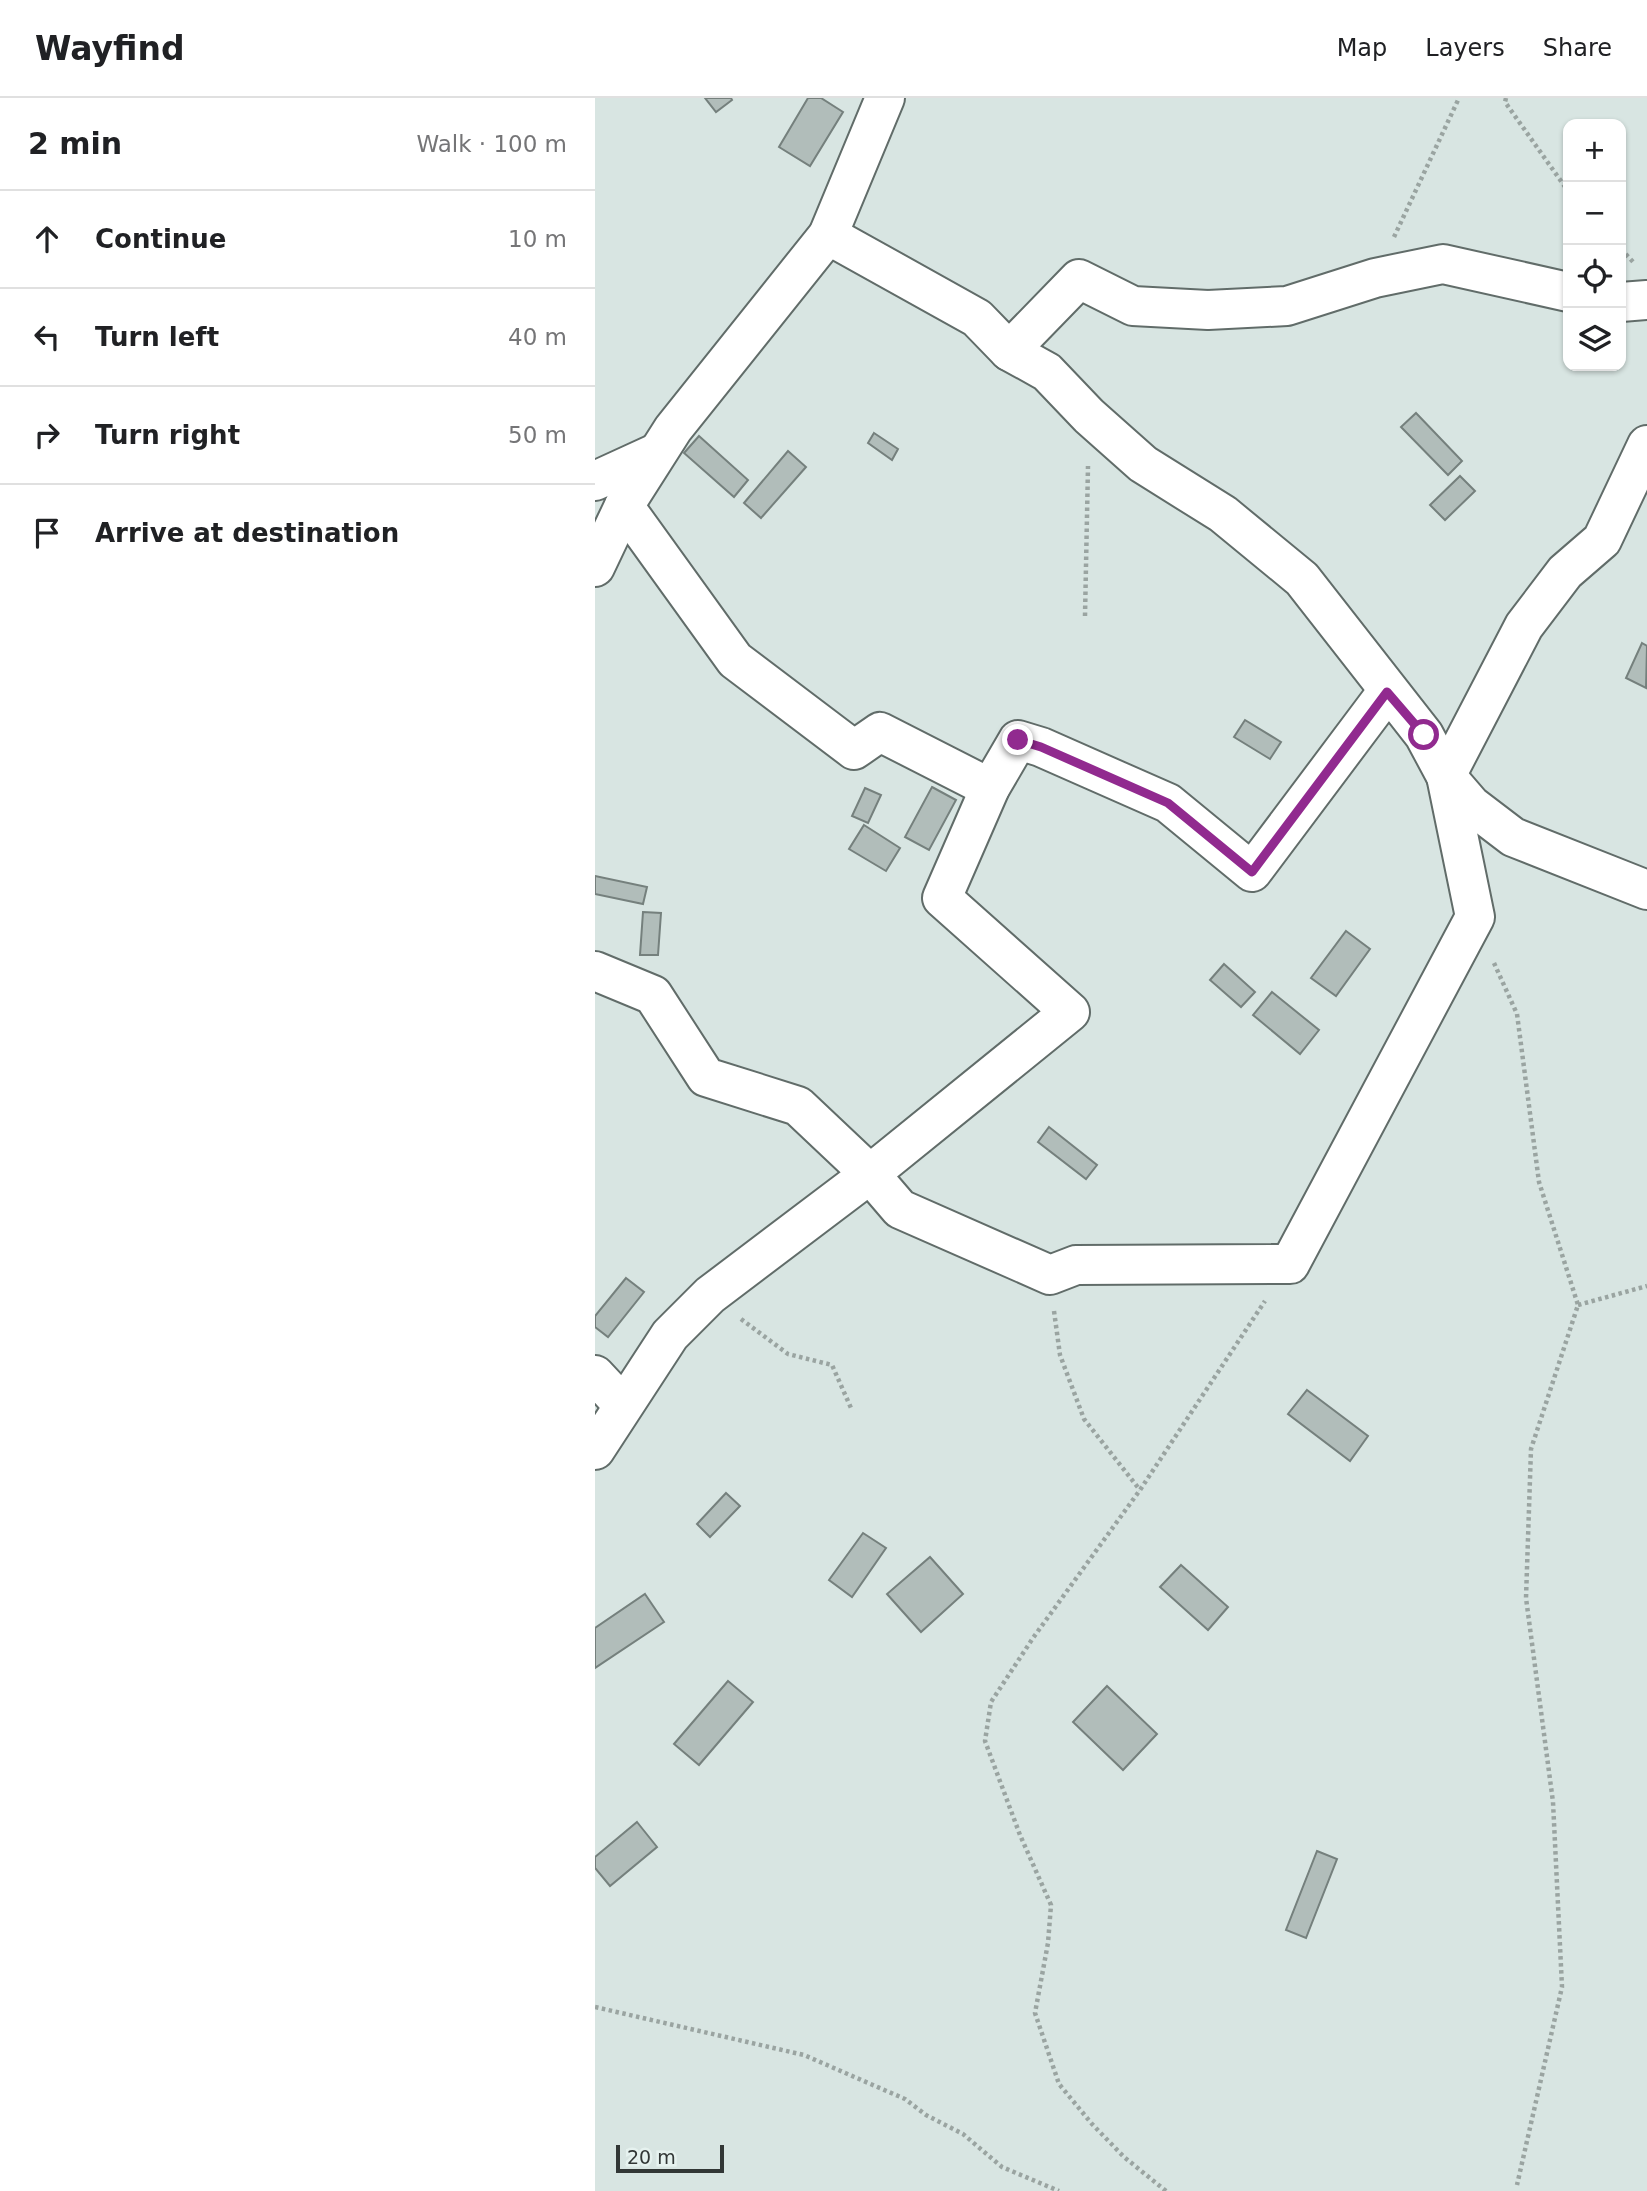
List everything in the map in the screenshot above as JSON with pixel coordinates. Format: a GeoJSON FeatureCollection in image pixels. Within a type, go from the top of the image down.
{"type":"FeatureCollection","features":[{"type":"Feature","properties":{"kind":"street"},"geometry":{"type":"LineString","coordinates":[[595,567],[624,506],[656,453],[828,235],[885,98]]}},
{"type":"Feature","properties":{"kind":"street"},"geometry":{"type":"LineString","coordinates":[[828,235],[977,318],[1009,351],[1047,372],[1089,416],[1143,464],[1223,514],[1301,579],[1387,692],[1424,735],[1446,776],[1471,806],[1513,837],[1647,890]]}},
{"type":"Feature","properties":{"kind":"street"},"geometry":{"type":"LineString","coordinates":[[1009,351],[1079,279],[1133,306],[1208,310],[1287,306],[1375,278],[1443,264],[1563,291]]}},
{"type":"Feature","properties":{"kind":"street"},"geometry":{"type":"LineString","coordinates":[[1626,302],[1647,300]]}},
{"type":"Feature","properties":{"kind":"street"},"geometry":{"type":"LineString","coordinates":[[595,971],[653,995],[706,1077],[798,1106],[870,1174],[900,1209],[1050,1275],[1076,1265],[1290,1264],[1475,917],[1446,776],[1524,626],[1565,572],[1602,540],[1647,444]]}},
{"type":"Feature","properties":{"kind":"street"},"geometry":{"type":"LineString","coordinates":[[595,481],[656,453]]}},
{"type":"Feature","properties":{"kind":"street"},"geometry":{"type":"LineString","coordinates":[[624,506],[735,660],[854,750],[880,732],[990,788]]}},
{"type":"Feature","properties":{"kind":"street"},"geometry":{"type":"LineString","coordinates":[[595,1450],[670,1335],[710,1295],[870,1174],[1070,1012],[942,898],[990,788],[1018,740],[1041,747],[1168,803],[1252,872],[1387,692]]}},
{"type":"Feature","properties":{"kind":"street"},"geometry":{"type":"LineString","coordinates":[[595,1375],[623,1405]]}},
{"type":"Feature","properties":{"kind":"path"},"geometry":{"type":"LineString","coordinates":[[1375,278],[1459,98]]}},
{"type":"Feature","properties":{"kind":"path"},"geometry":{"type":"LineString","coordinates":[[1506,98],[1505,102],[1563,184]]}},
{"type":"Feature","properties":{"kind":"path"},"geometry":{"type":"LineString","coordinates":[[1085,616],[1089,416]]}},
{"type":"Feature","properties":{"kind":"path"},"geometry":{"type":"LineString","coordinates":[[1475,917],[1517,1014],[1539,1182],[1578,1305],[1531,1449],[1526,1598],[1553,1802],[1562,1987],[1517,2185]]}},
{"type":"Feature","properties":{"kind":"path"},"geometry":{"type":"LineString","coordinates":[[1166,2191],[1124,2157],[1059,2084],[1035,2013],[1048,1943],[1051,1905],[1020,1835],[985,1741],[991,1702],[1140,1490],[1290,1264]]}},
{"type":"Feature","properties":{"kind":"path"},"geometry":{"type":"LineString","coordinates":[[1050,1275],[1060,1355],[1084,1419],[1140,1490]]}},
{"type":"Feature","properties":{"kind":"path"},"geometry":{"type":"LineString","coordinates":[[1578,1305],[1647,1286]]}},
{"type":"Feature","properties":{"kind":"path"},"geometry":{"type":"LineString","coordinates":[[710,1295],[788,1354],[832,1365],[851,1408]]}},
{"type":"Feature","properties":{"kind":"path"},"geometry":{"type":"LineString","coordinates":[[595,2007],[804,2055],[905,2099],[926,2115],[963,2134],[1002,2167],[1059,2191]]}},
{"type":"Feature","properties":{"kind":"building"},"geometry":{"type":"Polygon","coordinates":[[[705,98],[731,98],[732,100],[716,112],[705,98]]]}},
{"type":"Feature","properties":{"kind":"building"},"geometry":{"type":"Polygon","coordinates":[[[808,98],[821,98],[843,112],[810,166],[779,147],[808,98]]]}},
{"type":"Feature","properties":{"kind":"building"},"geometry":{"type":"Polygon","coordinates":[[[1416,413],[1462,461],[1448,475],[1401,427],[1416,413]]]}},
{"type":"Feature","properties":{"kind":"building"},"geometry":{"type":"Polygon","coordinates":[[[874,433],[898,449],[892,460],[868,443],[874,433]]]}},
{"type":"Feature","properties":{"kind":"building"},"geometry":{"type":"Polygon","coordinates":[[[699,436],[748,480],[734,497],[684,453],[699,436]]]}},
{"type":"Feature","properties":{"kind":"building"},"geometry":{"type":"Polygon","coordinates":[[[788,451],[806,467],[761,518],[744,503],[788,451]]]}},
{"type":"Feature","properties":{"kind":"building"},"geometry":{"type":"Polygon","coordinates":[[[1460,476],[1475,491],[1445,520],[1430,505],[1460,476]]]}},
{"type":"Feature","properties":{"kind":"building"},"geometry":{"type":"Polygon","coordinates":[[[1642,643],[1647,646],[1646,688],[1626,678],[1642,643]]]}},
{"type":"Feature","properties":{"kind":"building"},"geometry":{"type":"Polygon","coordinates":[[[1245,720],[1281,742],[1270,759],[1234,737],[1245,720]]]}},
{"type":"Feature","properties":{"kind":"building"},"geometry":{"type":"Polygon","coordinates":[[[932,787],[956,800],[929,850],[905,837],[932,787]]]}},
{"type":"Feature","properties":{"kind":"building"},"geometry":{"type":"Polygon","coordinates":[[[865,788],[881,795],[868,823],[852,816],[865,788]]]}},
{"type":"Feature","properties":{"kind":"building"},"geometry":{"type":"Polygon","coordinates":[[[864,825],[900,848],[886,871],[849,849],[864,825]]]}},
{"type":"Feature","properties":{"kind":"building"},"geometry":{"type":"Polygon","coordinates":[[[595,876],[647,887],[643,904],[595,894],[595,876]]]}},
{"type":"Feature","properties":{"kind":"building"},"geometry":{"type":"Polygon","coordinates":[[[643,912],[661,913],[658,955],[640,955],[643,912]]]}},
{"type":"Feature","properties":{"kind":"building"},"geometry":{"type":"Polygon","coordinates":[[[1346,931],[1370,949],[1336,996],[1311,978],[1346,931]]]}},
{"type":"Feature","properties":{"kind":"building"},"geometry":{"type":"Polygon","coordinates":[[[1224,964],[1255,992],[1241,1007],[1210,980],[1224,964]]]}},
{"type":"Feature","properties":{"kind":"building"},"geometry":{"type":"Polygon","coordinates":[[[1272,992],[1319,1030],[1300,1054],[1253,1015],[1272,992]]]}},
{"type":"Feature","properties":{"kind":"building"},"geometry":{"type":"Polygon","coordinates":[[[1049,1127],[1097,1165],[1086,1179],[1038,1142],[1049,1127]]]}},
{"type":"Feature","properties":{"kind":"building"},"geometry":{"type":"Polygon","coordinates":[[[626,1278],[644,1292],[608,1337],[595,1327],[595,1316],[626,1278]]]}},
{"type":"Feature","properties":{"kind":"building"},"geometry":{"type":"Polygon","coordinates":[[[1307,1390],[1368,1436],[1350,1461],[1288,1414],[1307,1390]]]}},
{"type":"Feature","properties":{"kind":"building"},"geometry":{"type":"Polygon","coordinates":[[[726,1493],[740,1506],[710,1537],[697,1524],[726,1493]]]}},
{"type":"Feature","properties":{"kind":"building"},"geometry":{"type":"Polygon","coordinates":[[[863,1533],[886,1548],[852,1597],[829,1580],[863,1533]]]}},
{"type":"Feature","properties":{"kind":"building"},"geometry":{"type":"Polygon","coordinates":[[[930,1557],[963,1594],[921,1632],[887,1594],[930,1557]]]}},
{"type":"Feature","properties":{"kind":"building"},"geometry":{"type":"Polygon","coordinates":[[[1181,1565],[1228,1607],[1208,1630],[1160,1587],[1181,1565]]]}},
{"type":"Feature","properties":{"kind":"building"},"geometry":{"type":"Polygon","coordinates":[[[645,1594],[664,1622],[595,1668],[595,1628],[645,1594]]]}},
{"type":"Feature","properties":{"kind":"building"},"geometry":{"type":"Polygon","coordinates":[[[728,1681],[753,1702],[699,1765],[674,1744],[728,1681]]]}},
{"type":"Feature","properties":{"kind":"building"},"geometry":{"type":"Polygon","coordinates":[[[1107,1686],[1157,1734],[1123,1770],[1073,1722],[1107,1686]]]}},
{"type":"Feature","properties":{"kind":"building"},"geometry":{"type":"Polygon","coordinates":[[[637,1822],[657,1847],[610,1886],[595,1868],[595,1857],[637,1822]]]}},
{"type":"Feature","properties":{"kind":"building"},"geometry":{"type":"Polygon","coordinates":[[[1317,1851],[1337,1859],[1306,1938],[1286,1930],[1317,1851]]]}},
{"type":"Feature","properties":{"kind":"route"},"geometry":{"type":"LineString","coordinates":[[1018,740],[1041,747],[1168,803],[1252,872],[1387,692],[1424,735]]}}]}
